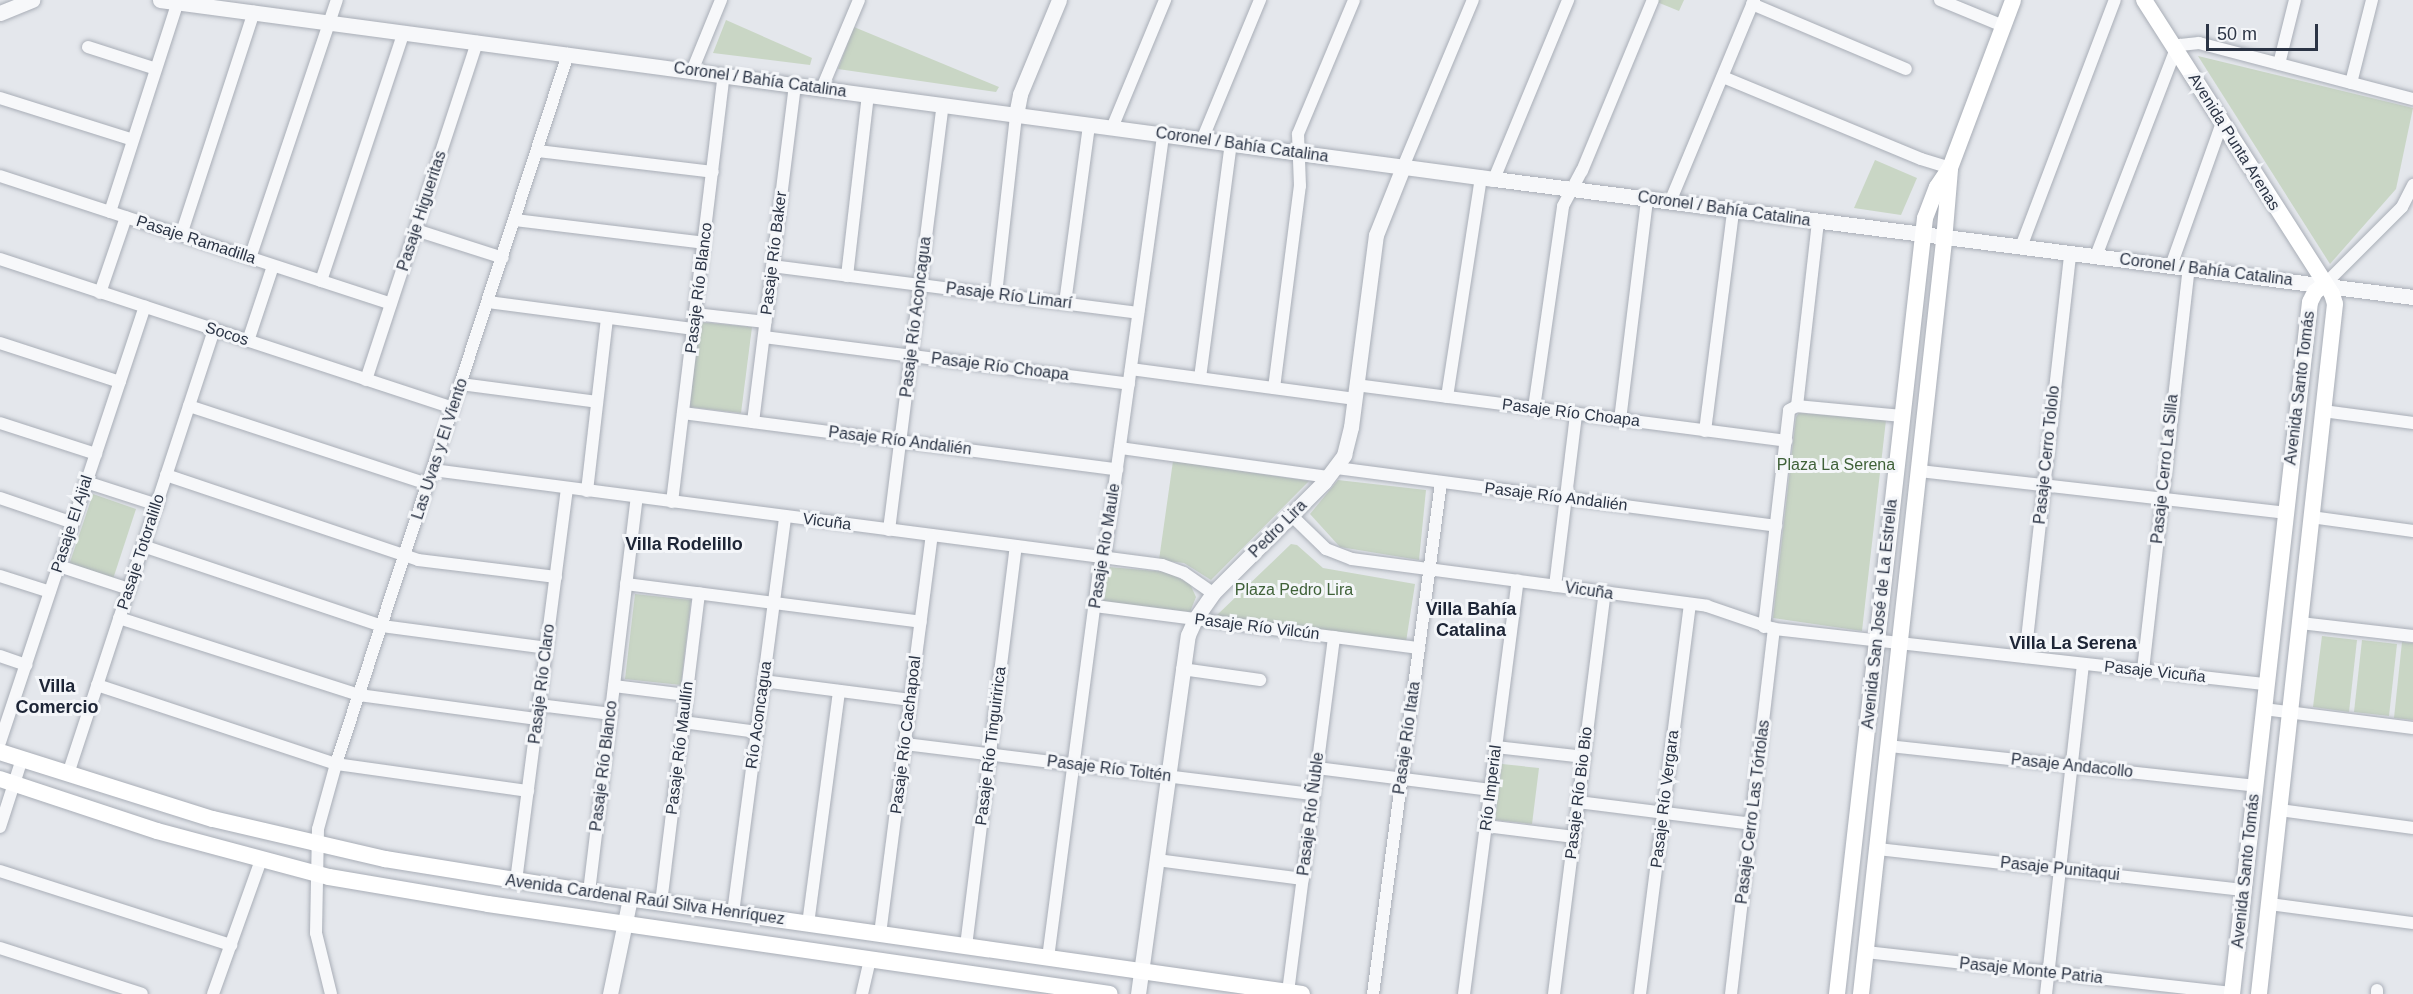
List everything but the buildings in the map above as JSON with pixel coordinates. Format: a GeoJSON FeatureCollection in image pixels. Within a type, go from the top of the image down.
{"type":"FeatureCollection","features":[{"type":"Feature","properties":{"kind":"main road","name":"Avenida San José de La Estrella"},"geometry":{"type":"LineString","coordinates":[[1837,994],[1928,206],[1950,168],[2013,0]]}},
{"type":"Feature","properties":{"kind":"main road","name":"Avenida Punta Arenas"},"geometry":{"type":"LineString","coordinates":[[2144,0],[2324,285]]}},
{"type":"Feature","properties":{"kind":"main road","name":"Avenida San José de La Estrella"},"geometry":{"type":"LineString","coordinates":[[1861,994],[1950,168]]}},
{"type":"Feature","properties":{"kind":"main road","name":"Avenida Santo Tomás"},"geometry":{"type":"LineString","coordinates":[[2232,994],[2310,302],[2315,292],[2324,285],[2335,304],[2259,994]]}},
{"type":"Feature","properties":{"kind":"main road","name":"Avenida Cardenal Raúl Silva Henríquez"},"geometry":{"type":"LineString","coordinates":[[0,752],[174,808],[318,846],[435,869],[1295,993]]}},
{"type":"Feature","properties":{"kind":"main road","name":"Avenida Cardenal Raúl Silva Henríquez"},"geometry":{"type":"LineString","coordinates":[[7,781],[157,831],[317,874],[438,896],[1110,994]]}},
{"type":"Feature","properties":{"kind":"street"},"geometry":{"type":"LineString","coordinates":[[0,13],[32,0]]}},
{"type":"Feature","properties":{"kind":"street","name":"Coronel / Bahía Catalina"},"geometry":{"type":"LineString","coordinates":[[160,0],[1733,211],[2413,297]]}},
{"type":"Feature","properties":{"kind":"street"},"geometry":{"type":"LineString","coordinates":[[250,258],[337,0]]}},
{"type":"Feature","properties":{"kind":"street"},"geometry":{"type":"LineString","coordinates":[[692,71],[721,0]]}},
{"type":"Feature","properties":{"kind":"street"},"geometry":{"type":"LineString","coordinates":[[822,88],[859,0]]}},
{"type":"Feature","properties":{"kind":"street"},"geometry":{"type":"LineString","coordinates":[[996,294],[1020,94],[1059,0]]}},
{"type":"Feature","properties":{"kind":"street"},"geometry":{"type":"LineString","coordinates":[[1112,128],[1165,0]]}},
{"type":"Feature","properties":{"kind":"street"},"geometry":{"type":"LineString","coordinates":[[1202,140],[1260,0]]}},
{"type":"Feature","properties":{"kind":"street"},"geometry":{"type":"LineString","coordinates":[[1274,388],[1300,186],[1298,153],[1300,127],[1354,0]]}},
{"type":"Feature","properties":{"kind":"street"},"geometry":{"type":"LineString","coordinates":[[1403,167],[1473,0]]}},
{"type":"Feature","properties":{"kind":"street"},"geometry":{"type":"LineString","coordinates":[[1448,397],[1487,178],[1569,0]]}},
{"type":"Feature","properties":{"kind":"street"},"geometry":{"type":"LineString","coordinates":[[1534,408],[1563,206],[1570,189],[1582,171],[1653,0]]}},
{"type":"Feature","properties":{"kind":"street"},"geometry":{"type":"LineString","coordinates":[[1940,0],[2003,26]]}},
{"type":"Feature","properties":{"kind":"street"},"geometry":{"type":"LineString","coordinates":[[2021,247],[2115,0]]}},
{"type":"Feature","properties":{"kind":"street"},"geometry":{"type":"LineString","coordinates":[[2279,64],[2295,0]]}},
{"type":"Feature","properties":{"kind":"street"},"geometry":{"type":"LineString","coordinates":[[2351,83],[2372,0]]}},
{"type":"Feature","properties":{"kind":"street"},"geometry":{"type":"LineString","coordinates":[[110,212],[178,2]]}},
{"type":"Feature","properties":{"kind":"street"},"geometry":{"type":"LineString","coordinates":[[1670,202],[1753,2],[1905,69]]}},
{"type":"Feature","properties":{"kind":"street"},"geometry":{"type":"LineString","coordinates":[[181,235],[254,12]]}},
{"type":"Feature","properties":{"kind":"street"},"geometry":{"type":"LineString","coordinates":[[321,281],[404,32]]}},
{"type":"Feature","properties":{"kind":"street","name":"Pasaje Higueritas"},"geometry":{"type":"LineString","coordinates":[[366,380],[477,42]]}},
{"type":"Feature","properties":{"kind":"street"},"geometry":{"type":"LineString","coordinates":[[2096,256],[2175,50],[2192,42],[2413,99]]}},
{"type":"Feature","properties":{"kind":"street"},"geometry":{"type":"LineString","coordinates":[[88,47],[156,69]]}},
{"type":"Feature","properties":{"kind":"street","name":"Las Uvas y El Viento"},"geometry":{"type":"LineString","coordinates":[[331,994],[316,933],[318,829],[336,764],[568,54]]}},
{"type":"Feature","properties":{"kind":"street","name":"Pasaje Río Blanco"},"geometry":{"type":"LineString","coordinates":[[672,502],[724,75]]}},
{"type":"Feature","properties":{"kind":"street"},"geometry":{"type":"LineString","coordinates":[[1723,76],[1921,159],[1950,168]]}},
{"type":"Feature","properties":{"kind":"street","name":"Pasaje Río Baker"},"geometry":{"type":"LineString","coordinates":[[753,422],[795,85]]}},
{"type":"Feature","properties":{"kind":"street"},"geometry":{"type":"LineString","coordinates":[[847,276],[868,95]]}},
{"type":"Feature","properties":{"kind":"street"},"geometry":{"type":"LineString","coordinates":[[0,98],[134,140]]}},
{"type":"Feature","properties":{"kind":"street","name":"Pasaje Río Aconcagua"},"geometry":{"type":"LineString","coordinates":[[889,530],[943,105]]}},
{"type":"Feature","properties":{"kind":"street"},"geometry":{"type":"LineString","coordinates":[[2171,266],[2222,123]]}},
{"type":"Feature","properties":{"kind":"street"},"geometry":{"type":"LineString","coordinates":[[1065,303],[1089,125]]}},
{"type":"Feature","properties":{"kind":"street","name":"Pasaje Río Maule"},"geometry":{"type":"LineString","coordinates":[[1048,958],[1095,606],[1117,469],[1163,135]]}},
{"type":"Feature","properties":{"kind":"street"},"geometry":{"type":"LineString","coordinates":[[1200,378],[1231,144]]}},
{"type":"Feature","properties":{"kind":"street"},"geometry":{"type":"LineString","coordinates":[[538,151],[713,172]]}},
{"type":"Feature","properties":{"kind":"street","name":"Pedro Lira"},"geometry":{"type":"LineString","coordinates":[[1138,994],[1188,635],[1195,619],[1213,593],[1333,472],[1347,446],[1376,235],[1403,167]]}},
{"type":"Feature","properties":{"kind":"street","name":"Pasaje Ramadilla"},"geometry":{"type":"LineString","coordinates":[[0,176],[391,304]]}},
{"type":"Feature","properties":{"kind":"street"},"geometry":{"type":"LineString","coordinates":[[2324,285],[2402,207],[2413,185]]}},
{"type":"Feature","properties":{"kind":"street"},"geometry":{"type":"LineString","coordinates":[[1620,420],[1647,199]]}},
{"type":"Feature","properties":{"kind":"street"},"geometry":{"type":"LineString","coordinates":[[1706,431],[1733,211]]}},
{"type":"Feature","properties":{"kind":"street"},"geometry":{"type":"LineString","coordinates":[[100,292],[126,217]]}},
{"type":"Feature","properties":{"kind":"street"},"geometry":{"type":"LineString","coordinates":[[515,220],[704,243]]}},
{"type":"Feature","properties":{"kind":"street","name":"Pasaje Cerro Las Tórtolas"},"geometry":{"type":"LineString","coordinates":[[1731,994],[1751,824],[1785,441],[1794,407],[1818,222]]}},
{"type":"Feature","properties":{"kind":"street"},"geometry":{"type":"LineString","coordinates":[[416,230],[503,258]]}},
{"type":"Feature","properties":{"kind":"street","name":"Pasaje Cerro Tololo"},"geometry":{"type":"LineString","coordinates":[[2025,657],[2070,253]]}},
{"type":"Feature","properties":{"kind":"street","name":"Socos"},"geometry":{"type":"LineString","coordinates":[[0,260],[453,408]]}},
{"type":"Feature","properties":{"kind":"street"},"geometry":{"type":"LineString","coordinates":[[248,341],[273,266]]}},
{"type":"Feature","properties":{"kind":"street","name":"Pasaje Río Limarí"},"geometry":{"type":"LineString","coordinates":[[772,266],[1138,313]]}},
{"type":"Feature","properties":{"kind":"street","name":"Pasaje Cerro La Silla"},"geometry":{"type":"LineString","coordinates":[[2143,670],[2188,268]]}},
{"type":"Feature","properties":{"kind":"street"},"geometry":{"type":"LineString","coordinates":[[488,302],[694,329]]}},
{"type":"Feature","properties":{"kind":"street","name":"Pasaje El Ajial"},"geometry":{"type":"LineString","coordinates":[[0,742],[145,307]]}},
{"type":"Feature","properties":{"kind":"street"},"geometry":{"type":"LineString","coordinates":[[695,314],[766,322]]}},
{"type":"Feature","properties":{"kind":"street"},"geometry":{"type":"LineString","coordinates":[[587,491],[607,318]]}},
{"type":"Feature","properties":{"kind":"street","name":"Pasaje Totoralillo"},"geometry":{"type":"LineString","coordinates":[[68,774],[214,330]]}},
{"type":"Feature","properties":{"kind":"street","name":"Pasaje Río Choapa"},"geometry":{"type":"LineString","coordinates":[[764,337],[1129,384]]}},
{"type":"Feature","properties":{"kind":"street"},"geometry":{"type":"LineString","coordinates":[[0,342],[120,382]]}},
{"type":"Feature","properties":{"kind":"street","name":"Pasaje Río Choapa"},"geometry":{"type":"LineString","coordinates":[[1131,369],[1274,388],[1448,397],[1785,441]]}},
{"type":"Feature","properties":{"kind":"street"},"geometry":{"type":"LineString","coordinates":[[461,384],[597,402]]}},
{"type":"Feature","properties":{"kind":"street"},"geometry":{"type":"LineString","coordinates":[[189,406],[428,484]]}},
{"type":"Feature","properties":{"kind":"street"},"geometry":{"type":"LineString","coordinates":[[1794,407],[1902,416]]}},
{"type":"Feature","properties":{"kind":"street"},"geometry":{"type":"LineString","coordinates":[[2323,411],[2413,423]]}},
{"type":"Feature","properties":{"kind":"street","name":"Pasaje Río Andalién"},"geometry":{"type":"LineString","coordinates":[[683,413],[1117,469]]}},
{"type":"Feature","properties":{"kind":"street"},"geometry":{"type":"LineString","coordinates":[[1555,586],[1576,414]]}},
{"type":"Feature","properties":{"kind":"street"},"geometry":{"type":"LineString","coordinates":[[0,423],[96,454]]}},
{"type":"Feature","properties":{"kind":"street","name":"Pasaje Río Andalién"},"geometry":{"type":"LineString","coordinates":[[1120,448],[1441,482],[1776,526]]}},
{"type":"Feature","properties":{"kind":"street","name":"Vicuña"},"geometry":{"type":"LineString","coordinates":[[433,470],[1174,567],[1213,593]]}},
{"type":"Feature","properties":{"kind":"street"},"geometry":{"type":"LineString","coordinates":[[1919,471],[2286,513]]}},
{"type":"Feature","properties":{"kind":"street"},"geometry":{"type":"LineString","coordinates":[[166,476],[430,562],[556,577]]}},
{"type":"Feature","properties":{"kind":"street","name":"Pasaje Río Itata"},"geometry":{"type":"LineString","coordinates":[[1373,994],[1441,482]]}},
{"type":"Feature","properties":{"kind":"street"},"geometry":{"type":"LineString","coordinates":[[86,483],[157,505]]}},
{"type":"Feature","properties":{"kind":"street","name":"Pasaje Río Claro"},"geometry":{"type":"LineString","coordinates":[[516,881],[567,488]]}},
{"type":"Feature","properties":{"kind":"street","name":"Pasaje Río Blanco"},"geometry":{"type":"LineString","coordinates":[[589,892],[637,497]]}},
{"type":"Feature","properties":{"kind":"street"},"geometry":{"type":"LineString","coordinates":[[0,498],[73,523]]}},
{"type":"Feature","properties":{"kind":"street","name":"Río Aconcagua"},"geometry":{"type":"LineString","coordinates":[[733,913],[785,516]]}},
{"type":"Feature","properties":{"kind":"street","name":"Vicuña"},"geometry":{"type":"LineString","coordinates":[[1291,516],[1334,554],[1690,604],[1717,609],[1769,628],[1900,643]]}},
{"type":"Feature","properties":{"kind":"street"},"geometry":{"type":"LineString","coordinates":[[2311,517],[2413,531]]}},
{"type":"Feature","properties":{"kind":"street","name":"Pasaje Río Cachapoal"},"geometry":{"type":"LineString","coordinates":[[880,934],[932,535]]}},
{"type":"Feature","properties":{"kind":"street"},"geometry":{"type":"LineString","coordinates":[[143,546],[382,626],[546,648]]}},
{"type":"Feature","properties":{"kind":"street","name":"Pasaje Río Tinguiririca"},"geometry":{"type":"LineString","coordinates":[[966,946],[1016,546]]}},
{"type":"Feature","properties":{"kind":"street"},"geometry":{"type":"LineString","coordinates":[[58,566],[129,589]]}},
{"type":"Feature","properties":{"kind":"street"},"geometry":{"type":"LineString","coordinates":[[0,576],[50,592]]}},
{"type":"Feature","properties":{"kind":"street","name":"Río Imperial"},"geometry":{"type":"LineString","coordinates":[[1464,994],[1518,581]]}},
{"type":"Feature","properties":{"kind":"street"},"geometry":{"type":"LineString","coordinates":[[627,584],[921,622]]}},
{"type":"Feature","properties":{"kind":"street","name":"Pasaje Río Maullín"},"geometry":{"type":"LineString","coordinates":[[661,903],[699,593]]}},
{"type":"Feature","properties":{"kind":"street","name":"Pasaje Río Bio Bio"},"geometry":{"type":"LineString","coordinates":[[1554,994],[1605,593]]}},
{"type":"Feature","properties":{"kind":"street","name":"Pasaje Río Vergara"},"geometry":{"type":"LineString","coordinates":[[1640,994],[1690,604]]}},
{"type":"Feature","properties":{"kind":"street","name":"Pasaje Río Vilcún"},"geometry":{"type":"LineString","coordinates":[[1095,606],[1419,648]]}},
{"type":"Feature","properties":{"kind":"street"},"geometry":{"type":"LineString","coordinates":[[119,618],[359,695],[537,719]]}},
{"type":"Feature","properties":{"kind":"street"},"geometry":{"type":"LineString","coordinates":[[2300,623],[2413,636]]}},
{"type":"Feature","properties":{"kind":"street","name":"Pasaje Río Ñuble"},"geometry":{"type":"LineString","coordinates":[[1295,993],[1303,879],[1334,637]]}},
{"type":"Feature","properties":{"kind":"street","name":"Pasaje Vicuña"},"geometry":{"type":"LineString","coordinates":[[1900,643],[2267,684]]}},
{"type":"Feature","properties":{"kind":"street"},"geometry":{"type":"LineString","coordinates":[[0,656],[26,665]]}},
{"type":"Feature","properties":{"kind":"street"},"geometry":{"type":"LineString","coordinates":[[2046,994],[2083,664]]}},
{"type":"Feature","properties":{"kind":"street"},"geometry":{"type":"LineString","coordinates":[[1182,669],[1260,680]]}},
{"type":"Feature","properties":{"kind":"street"},"geometry":{"type":"LineString","coordinates":[[764,681],[910,700]]}},
{"type":"Feature","properties":{"kind":"street"},"geometry":{"type":"LineString","coordinates":[[98,685],[336,764],[528,791]]}},
{"type":"Feature","properties":{"kind":"street"},"geometry":{"type":"LineString","coordinates":[[614,686],[686,695]]}},
{"type":"Feature","properties":{"kind":"street"},"geometry":{"type":"LineString","coordinates":[[808,924],[839,691]]}},
{"type":"Feature","properties":{"kind":"street"},"geometry":{"type":"LineString","coordinates":[[539,705],[611,714]]}},
{"type":"Feature","properties":{"kind":"street"},"geometry":{"type":"LineString","coordinates":[[2264,709],[2413,728]]}},
{"type":"Feature","properties":{"kind":"street"},"geometry":{"type":"LineString","coordinates":[[683,722],[757,732]]}},
{"type":"Feature","properties":{"kind":"street","name":"Pasaje Río Toltén"},"geometry":{"type":"LineString","coordinates":[[905,744],[1314,794]]}},
{"type":"Feature","properties":{"kind":"street","name":"Pasaje Andacollo"},"geometry":{"type":"LineString","coordinates":[[1888,746],[2255,786]]}},
{"type":"Feature","properties":{"kind":"street"},"geometry":{"type":"LineString","coordinates":[[1496,747],[1584,757]]}},
{"type":"Feature","properties":{"kind":"street"},"geometry":{"type":"LineString","coordinates":[[0,826],[7,781],[22,759]]}},
{"type":"Feature","properties":{"kind":"street"},"geometry":{"type":"LineString","coordinates":[[1317,768],[1491,790]]}},
{"type":"Feature","properties":{"kind":"street"},"geometry":{"type":"LineString","coordinates":[[1578,802],[1751,824]]}},
{"type":"Feature","properties":{"kind":"street"},"geometry":{"type":"LineString","coordinates":[[2280,810],[2413,828]]}},
{"type":"Feature","properties":{"kind":"street"},"geometry":{"type":"LineString","coordinates":[[1486,826],[1574,837]]}},
{"type":"Feature","properties":{"kind":"street","name":"Pasaje Punitaqui"},"geometry":{"type":"LineString","coordinates":[[1877,849],[2244,890]]}},
{"type":"Feature","properties":{"kind":"street"},"geometry":{"type":"LineString","coordinates":[[213,994],[261,860]]}},
{"type":"Feature","properties":{"kind":"street"},"geometry":{"type":"LineString","coordinates":[[1157,860],[1303,879]]}},
{"type":"Feature","properties":{"kind":"street"},"geometry":{"type":"LineString","coordinates":[[0,871],[231,945]]}},
{"type":"Feature","properties":{"kind":"street"},"geometry":{"type":"LineString","coordinates":[[610,994],[630,898]]}},
{"type":"Feature","properties":{"kind":"street"},"geometry":{"type":"LineString","coordinates":[[2270,904],[2413,923]]}},
{"type":"Feature","properties":{"kind":"street"},"geometry":{"type":"LineString","coordinates":[[0,948],[142,994]]}},
{"type":"Feature","properties":{"kind":"street","name":"Pasaje Monte Patria"},"geometry":{"type":"LineString","coordinates":[[1866,952],[2232,994]]}},
{"type":"Feature","properties":{"kind":"street"},"geometry":{"type":"LineString","coordinates":[[862,994],[870,960]]}},
{"type":"Feature","properties":{"kind":"green space"},"geometry":{"type":"Polygon","coordinates":[[[1658,0],[1684,0],[1679,11],[1657,2],[1658,0]]]}},
{"type":"Feature","properties":{"kind":"green space"},"geometry":{"type":"Polygon","coordinates":[[[726,20],[812,58],[810,65],[713,53],[726,20]]]}},
{"type":"Feature","properties":{"kind":"green space"},"geometry":{"type":"Polygon","coordinates":[[[854,27],[999,87],[996,92],[838,69],[854,27]]]}},
{"type":"Feature","properties":{"kind":"green space"},"geometry":{"type":"Polygon","coordinates":[[[2198,56],[2413,108],[2396,189],[2330,264],[2198,56]]]}},
{"type":"Feature","properties":{"kind":"green space"},"geometry":{"type":"Polygon","coordinates":[[[1875,160],[1917,178],[1901,215],[1854,208],[1875,160]]]}},
{"type":"Feature","properties":{"kind":"green space"},"geometry":{"type":"Polygon","coordinates":[[[699,322],[752,327],[741,413],[690,407],[699,322]]]}},
{"type":"Feature","properties":{"kind":"green space","name":"Plaza La Serena"},"geometry":{"type":"Polygon","coordinates":[[[1799,413],[1886,420],[1862,631],[1773,618],[1796,417],[1799,413]]]}},
{"type":"Feature","properties":{"kind":"green space"},"geometry":{"type":"Polygon","coordinates":[[[1173,461],[1309,481],[1211,580],[1184,563],[1159,560],[1173,461]]]}},
{"type":"Feature","properties":{"kind":"green space"},"geometry":{"type":"Polygon","coordinates":[[[1338,480],[1426,490],[1419,560],[1340,547],[1310,514],[1338,480]]]}},
{"type":"Feature","properties":{"kind":"green space"},"geometry":{"type":"Polygon","coordinates":[[[93,494],[136,509],[113,579],[69,565],[93,494]]]}},
{"type":"Feature","properties":{"kind":"green space","name":"Plaza Pedro Lira"},"geometry":{"type":"Polygon","coordinates":[[[1291,544],[1297,545],[1323,568],[1415,584],[1406,642],[1216,616],[1291,544]]]}},
{"type":"Feature","properties":{"kind":"green space"},"geometry":{"type":"Polygon","coordinates":[[[1109,567],[1167,572],[1190,584],[1196,597],[1190,612],[1105,602],[1101,597],[1104,572],[1109,567]]]}},
{"type":"Feature","properties":{"kind":"green space"},"geometry":{"type":"Polygon","coordinates":[[[635,594],[691,600],[681,685],[625,679],[635,594]]]}},
{"type":"Feature","properties":{"kind":"green space"},"geometry":{"type":"Polygon","coordinates":[[[2322,636],[2357,640],[2349,712],[2313,707],[2322,636]]]}},
{"type":"Feature","properties":{"kind":"green space"},"geometry":{"type":"Polygon","coordinates":[[[2362,640],[2397,644],[2389,716],[2354,712],[2362,640]]]}},
{"type":"Feature","properties":{"kind":"green space"},"geometry":{"type":"Polygon","coordinates":[[[2402,642],[2413,643],[2413,720],[2394,718],[2402,642]]]}},
{"type":"Feature","properties":{"kind":"green space"},"geometry":{"type":"Polygon","coordinates":[[[1502,764],[1539,768],[1532,824],[1495,820],[1502,764]]]}},
{"type":"Feature","properties":{"kind":"district","name":"Villa Rodelillo"},"geometry":{"type":"Point","coordinates":[684,544]}},
{"type":"Feature","properties":{"kind":"district","name":"Villa Bahía Catalina"},"geometry":{"type":"Point","coordinates":[1471,620]}},
{"type":"Feature","properties":{"kind":"district","name":"Villa La Serena"},"geometry":{"type":"Point","coordinates":[2073,643]}},
{"type":"Feature","properties":{"kind":"district","name":"Villa Comercio"},"geometry":{"type":"Point","coordinates":[57,697]}}]}
